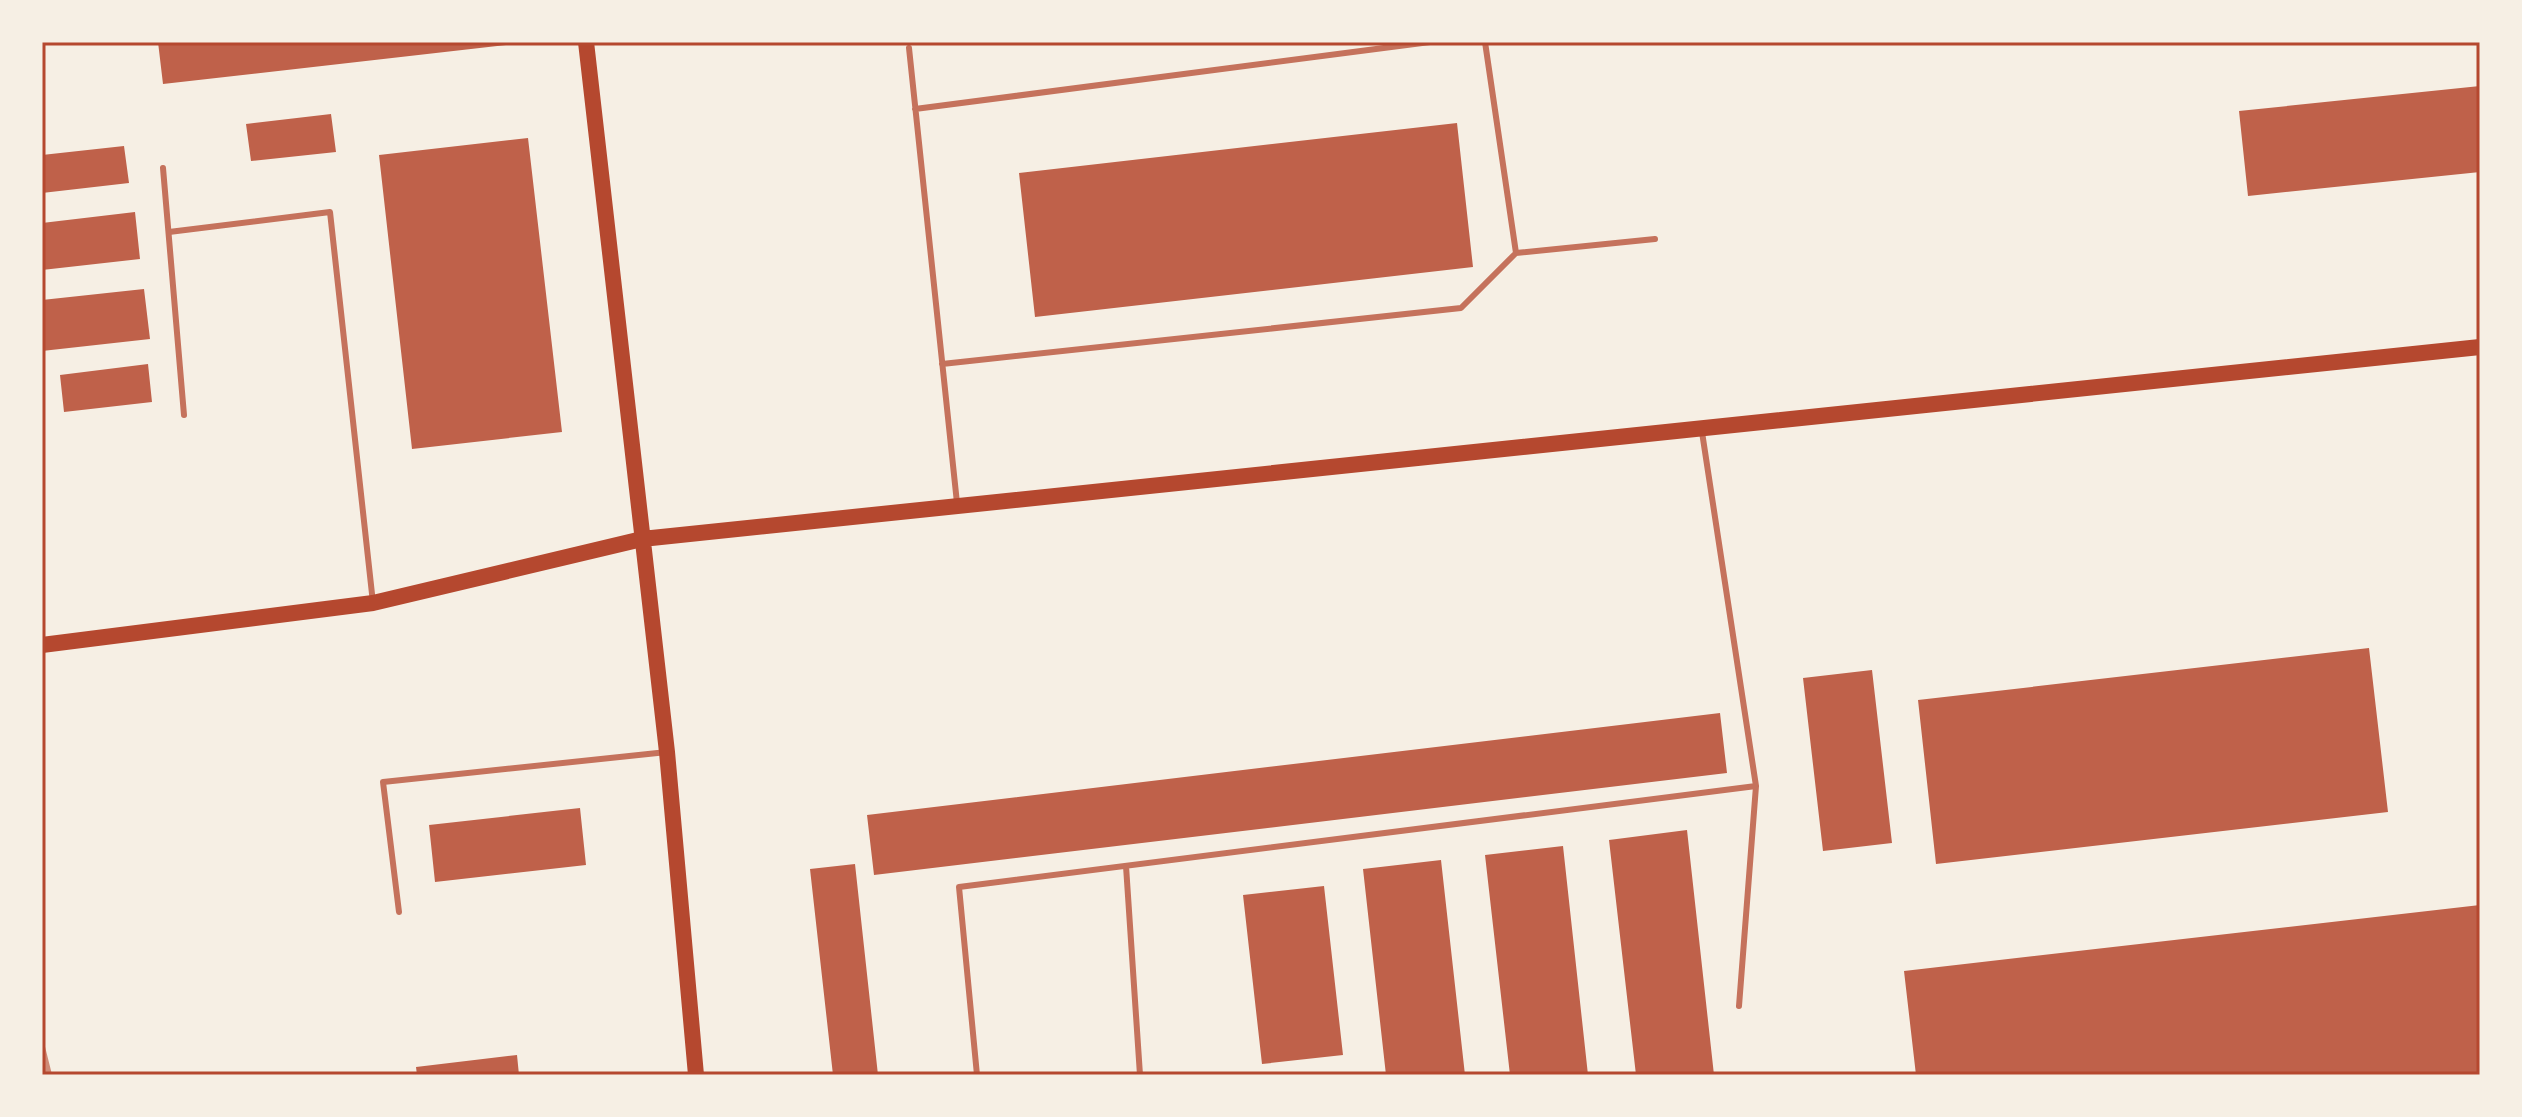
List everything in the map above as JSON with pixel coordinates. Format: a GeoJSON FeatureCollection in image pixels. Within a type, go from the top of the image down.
{"type":"FeatureCollection","features":[{"type":"Feature","properties":{"kind":"main road"},"geometry":{"type":"LineString","coordinates":[[586,42],[667,752],[696,1075]]}},
{"type":"Feature","properties":{"kind":"main road"},"geometry":{"type":"LineString","coordinates":[[42,645],[373,603],[642,539],[2480,347]]}},
{"type":"Feature","properties":{"kind":"lane"},"geometry":{"type":"LineString","coordinates":[[915,109],[1430,42]]}},
{"type":"Feature","properties":{"kind":"lane"},"geometry":{"type":"LineString","coordinates":[[1485,42],[1516,253]]}},
{"type":"Feature","properties":{"kind":"lane"},"geometry":{"type":"LineString","coordinates":[[909,48],[957,507]]}},
{"type":"Feature","properties":{"kind":"lane"},"geometry":{"type":"LineString","coordinates":[[163,168],[184,415]]}},
{"type":"Feature","properties":{"kind":"lane"},"geometry":{"type":"LineString","coordinates":[[169,232],[330,212],[373,603]]}},
{"type":"Feature","properties":{"kind":"lane"},"geometry":{"type":"LineString","coordinates":[[942,364],[1461,308],[1516,253],[1655,239]]}},
{"type":"Feature","properties":{"kind":"lane"},"geometry":{"type":"LineString","coordinates":[[1701,428],[1756,786],[1739,1006]]}},
{"type":"Feature","properties":{"kind":"lane"},"geometry":{"type":"LineString","coordinates":[[399,912],[383,782],[667,752]]}},
{"type":"Feature","properties":{"kind":"lane"},"geometry":{"type":"LineString","coordinates":[[977,1075],[959,887],[1756,786]]}},
{"type":"Feature","properties":{"kind":"lane"},"geometry":{"type":"LineString","coordinates":[[1126,866],[1140,1075]]}},
{"type":"Feature","properties":{"kind":"building"},"geometry":{"type":"Polygon","coordinates":[[[158,42],[505,42],[506,45],[163,84],[158,42]]]}},
{"type":"Feature","properties":{"kind":"building"},"geometry":{"type":"Polygon","coordinates":[[[2480,86],[2480,172],[2248,196],[2239,111],[2480,86]]]}},
{"type":"Feature","properties":{"kind":"building"},"geometry":{"type":"Polygon","coordinates":[[[331,114],[336,152],[251,161],[246,124],[331,114]]]}},
{"type":"Feature","properties":{"kind":"building"},"geometry":{"type":"Polygon","coordinates":[[[1457,123],[1473,267],[1035,317],[1019,173],[1457,123]]]}},
{"type":"Feature","properties":{"kind":"building"},"geometry":{"type":"Polygon","coordinates":[[[528,138],[562,432],[412,449],[379,155],[528,138]]]}},
{"type":"Feature","properties":{"kind":"building"},"geometry":{"type":"Polygon","coordinates":[[[124,146],[129,183],[42,193],[42,155],[124,146]]]}},
{"type":"Feature","properties":{"kind":"building"},"geometry":{"type":"Polygon","coordinates":[[[135,212],[140,259],[42,270],[42,223],[135,212]]]}},
{"type":"Feature","properties":{"kind":"building"},"geometry":{"type":"Polygon","coordinates":[[[144,289],[150,339],[42,351],[42,300],[144,289]]]}},
{"type":"Feature","properties":{"kind":"building"},"geometry":{"type":"Polygon","coordinates":[[[148,364],[152,402],[64,412],[60,375],[148,364]]]}},
{"type":"Feature","properties":{"kind":"building"},"geometry":{"type":"Polygon","coordinates":[[[2369,648],[2388,812],[1936,864],[1918,700],[2369,648]]]}},
{"type":"Feature","properties":{"kind":"building"},"geometry":{"type":"Polygon","coordinates":[[[1872,670],[1892,843],[1823,851],[1803,678],[1872,670]]]}},
{"type":"Feature","properties":{"kind":"building"},"geometry":{"type":"Polygon","coordinates":[[[1720,713],[1727,773],[874,875],[867,815],[1720,713]]]}},
{"type":"Feature","properties":{"kind":"building"},"geometry":{"type":"Polygon","coordinates":[[[580,808],[586,865],[435,882],[429,825],[580,808]]]}},
{"type":"Feature","properties":{"kind":"building"},"geometry":{"type":"Polygon","coordinates":[[[1687,830],[1714,1075],[1636,1075],[1609,840],[1687,830]]]}},
{"type":"Feature","properties":{"kind":"building"},"geometry":{"type":"Polygon","coordinates":[[[1563,846],[1588,1075],[1510,1075],[1485,855],[1563,846]]]}},
{"type":"Feature","properties":{"kind":"building"},"geometry":{"type":"Polygon","coordinates":[[[1441,860],[1465,1075],[1386,1075],[1363,869],[1441,860]]]}},
{"type":"Feature","properties":{"kind":"building"},"geometry":{"type":"Polygon","coordinates":[[[855,864],[878,1075],[833,1075],[810,869],[855,864]]]}},
{"type":"Feature","properties":{"kind":"building"},"geometry":{"type":"Polygon","coordinates":[[[1324,886],[1343,1055],[1262,1064],[1243,895],[1324,886]]]}},
{"type":"Feature","properties":{"kind":"building"},"geometry":{"type":"Polygon","coordinates":[[[2480,905],[2480,1075],[1916,1075],[1904,971],[2480,905]]]}},
{"type":"Feature","properties":{"kind":"building"},"geometry":{"type":"Polygon","coordinates":[[[517,1055],[519,1075],[417,1075],[416,1067],[517,1055]]]}},
{"type":"Feature","properties":{"kind":"railway"},"geometry":{"type":"LineString","coordinates":[[42,1047],[49,1075]]}}]}
